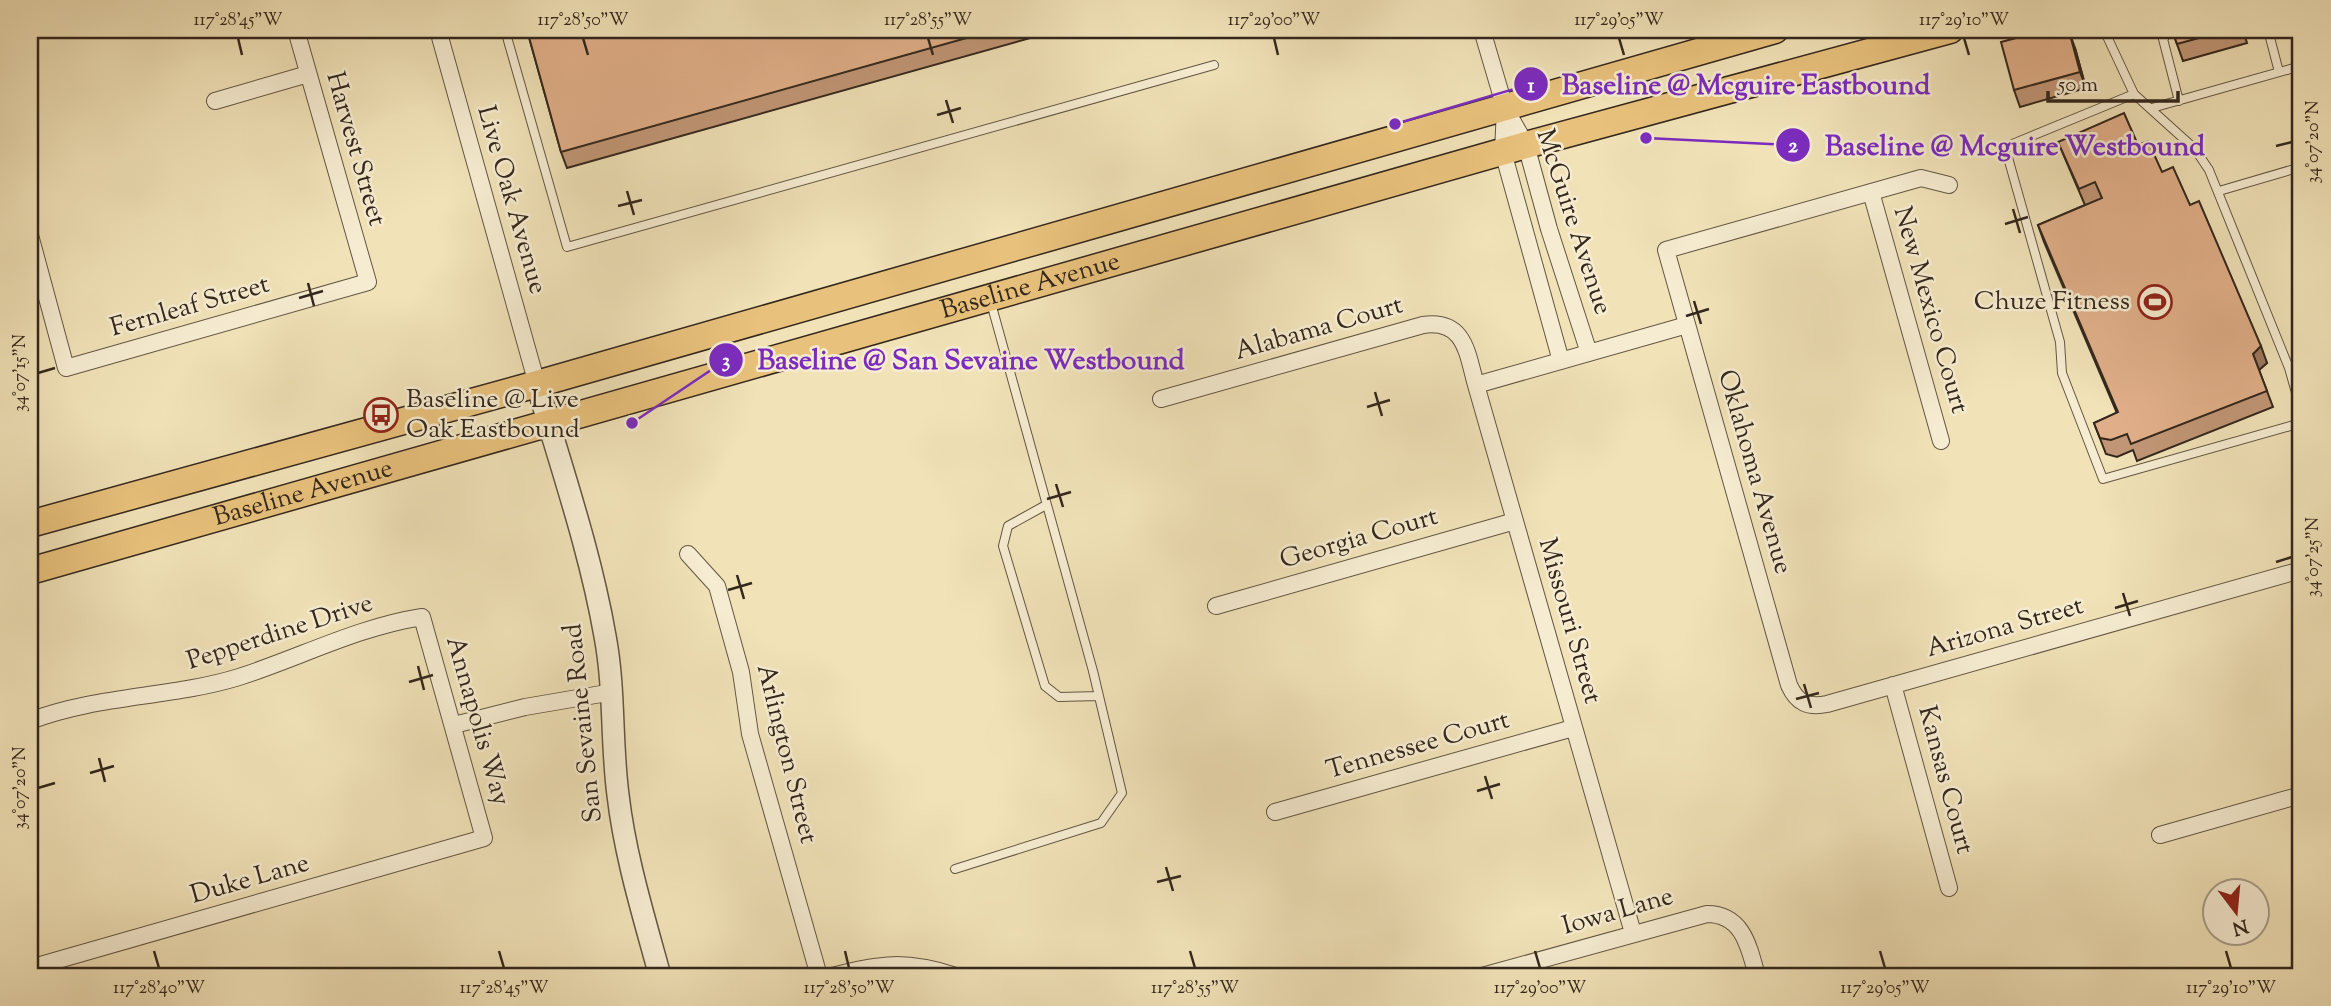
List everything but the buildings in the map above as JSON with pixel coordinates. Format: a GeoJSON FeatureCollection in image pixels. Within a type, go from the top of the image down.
{"type":"FeatureCollection","features":[{"type":"Feature","properties":{"kind":"main road","name":"Baseline Avenue"},"geometry":{"type":"LineString","coordinates":[[30,524],[537,384],[1775,30]]}},
{"type":"Feature","properties":{"kind":"main road","name":"Baseline Avenue"},"geometry":{"type":"LineString","coordinates":[[30,571],[1515,148],[1950,30]]}},
{"type":"Feature","properties":{"kind":"street","name":"Harvest Street"},"geometry":{"type":"LineString","coordinates":[[296,30],[368,282]]}},
{"type":"Feature","properties":{"kind":"street","name":"Live Oak Avenue"},"geometry":{"type":"LineString","coordinates":[[438,30],[537,384]]}},
{"type":"Feature","properties":{"kind":"street","name":"McGuire Avenue"},"geometry":{"type":"LineString","coordinates":[[1482,30],[1515,148],[1549,229],[1589,353]]}},
{"type":"Feature","properties":{"kind":"street"},"geometry":{"type":"LineString","coordinates":[[215,101],[308,74]]}},
{"type":"Feature","properties":{"kind":"street","name":"McGuire Avenue"},"geometry":{"type":"LineString","coordinates":[[1505,108],[1561,361]]}},
{"type":"Feature","properties":{"kind":"street"},"geometry":{"type":"LineString","coordinates":[[1871,192],[1921,178],[1949,185]]}},
{"type":"Feature","properties":{"kind":"street","name":"Oklahoma Avenue"},"geometry":{"type":"LineString","coordinates":[[1803,704],[1789,685],[1665,250],[1871,192]]}},
{"type":"Feature","properties":{"kind":"street","name":"New Mexico Court"},"geometry":{"type":"LineString","coordinates":[[1871,192],[1941,441]]}},
{"type":"Feature","properties":{"kind":"street","name":"Fernleaf Street"},"geometry":{"type":"LineString","coordinates":[[30,235],[66,368],[368,282]]}},
{"type":"Feature","properties":{"kind":"street","name":"Alabama Court"},"geometry":{"type":"LineString","coordinates":[[1161,399],[1423,325],[1450,327]]}},
{"type":"Feature","properties":{"kind":"street"},"geometry":{"type":"LineString","coordinates":[[1476,385],[1687,325]]}},
{"type":"Feature","properties":{"kind":"street","name":"Missouri Street"},"geometry":{"type":"LineString","coordinates":[[1450,327],[1465,348],[1633,933]]}},
{"type":"Feature","properties":{"kind":"street","name":"San Sevaine Road"},"geometry":{"type":"LineString","coordinates":[[537,384],[591,570],[605,635],[613,692],[617,794],[634,879],[660,976]]}},
{"type":"Feature","properties":{"kind":"street","name":"Georgia Court"},"geometry":{"type":"LineString","coordinates":[[1216,606],[1515,521]]}},
{"type":"Feature","properties":{"kind":"street","name":"Arlington Street"},"geometry":{"type":"LineString","coordinates":[[688,554],[718,586],[741,672],[750,734],[819,976]]}},
{"type":"Feature","properties":{"kind":"street","name":"Arizona Street"},"geometry":{"type":"LineString","coordinates":[[1803,704],[1819,705],[2301,570]]}},
{"type":"Feature","properties":{"kind":"street","name":"Pepperdine Drive"},"geometry":{"type":"LineString","coordinates":[[30,722],[101,702],[189,690],[240,676],[377,626],[422,617]]}},
{"type":"Feature","properties":{"kind":"street","name":"Annapolis Way"},"geometry":{"type":"LineString","coordinates":[[422,617],[484,838]]}},
{"type":"Feature","properties":{"kind":"street","name":"Kansas Court"},"geometry":{"type":"LineString","coordinates":[[1893,685],[1949,888]]}},
{"type":"Feature","properties":{"kind":"street"},"geometry":{"type":"LineString","coordinates":[[454,725],[524,707],[613,692]]}},
{"type":"Feature","properties":{"kind":"street","name":"Tennessee Court"},"geometry":{"type":"LineString","coordinates":[[1276,812],[1573,728]]}},
{"type":"Feature","properties":{"kind":"street"},"geometry":{"type":"LineString","coordinates":[[2160,835],[2301,795]]}},
{"type":"Feature","properties":{"kind":"street","name":"Duke Lane"},"geometry":{"type":"LineString","coordinates":[[30,968],[484,838]]}},
{"type":"Feature","properties":{"kind":"street","name":"Iowa Lane"},"geometry":{"type":"LineString","coordinates":[[1482,976],[1524,970],[1633,933],[1696,916],[1717,914],[1727,917],[1743,933],[1757,976]]}},
{"type":"Feature","properties":{"kind":"street"},"geometry":{"type":"LineString","coordinates":[[832,976],[878,964],[913,965],[956,976]]}},
{"type":"Feature","properties":{"kind":"lane"},"geometry":{"type":"LineString","coordinates":[[505,30],[567,247],[1214,65]]}},
{"type":"Feature","properties":{"kind":"lane"},"geometry":{"type":"LineString","coordinates":[[2104,30],[2134,94],[2195,149],[2219,191],[2289,368],[2301,410]]}},
{"type":"Feature","properties":{"kind":"lane"},"geometry":{"type":"LineString","coordinates":[[2171,30],[2162,39],[2163,50],[2179,101]]}},
{"type":"Feature","properties":{"kind":"lane"},"geometry":{"type":"LineString","coordinates":[[2268,30],[2279,72]]}},
{"type":"Feature","properties":{"kind":"lane"},"geometry":{"type":"LineString","coordinates":[[2152,108],[2301,65]]}},
{"type":"Feature","properties":{"kind":"lane"},"geometry":{"type":"LineString","coordinates":[[2134,94],[2005,147],[2060,342],[2062,373],[2103,479],[2301,423]]}},
{"type":"Feature","properties":{"kind":"lane"},"geometry":{"type":"LineString","coordinates":[[2219,191],[2301,167]]}},
{"type":"Feature","properties":{"kind":"lane"},"geometry":{"type":"LineString","coordinates":[[955,869],[1101,823],[1122,793],[1099,696],[990,298]]}},
{"type":"Feature","properties":{"kind":"lane"},"geometry":{"type":"LineString","coordinates":[[2289,368],[2301,365]]}},
{"type":"Feature","properties":{"kind":"lane"},"geometry":{"type":"LineString","coordinates":[[1046,505],[1008,526],[1003,545],[1045,686],[1059,697],[1099,696]]}},
{"type":"Feature","properties":{"kind":"place","name":"Baseline @ Mcguire Eastbound"},"geometry":{"type":"Point","coordinates":[1395,124]}},
{"type":"Feature","properties":{"kind":"place","name":"Baseline @ Mcguire Westbound"},"geometry":{"type":"Point","coordinates":[1646,138]}},
{"type":"Feature","properties":{"kind":"place","name":"Chuze Fitness"},"geometry":{"type":"Point","coordinates":[2155,302]}},
{"type":"Feature","properties":{"kind":"place","name":"Baseline @ Live Oak Eastbound"},"geometry":{"type":"Point","coordinates":[381,415]}},
{"type":"Feature","properties":{"kind":"place","name":"Baseline @ San Sevaine Westbound"},"geometry":{"type":"Point","coordinates":[632,423]}}]}
